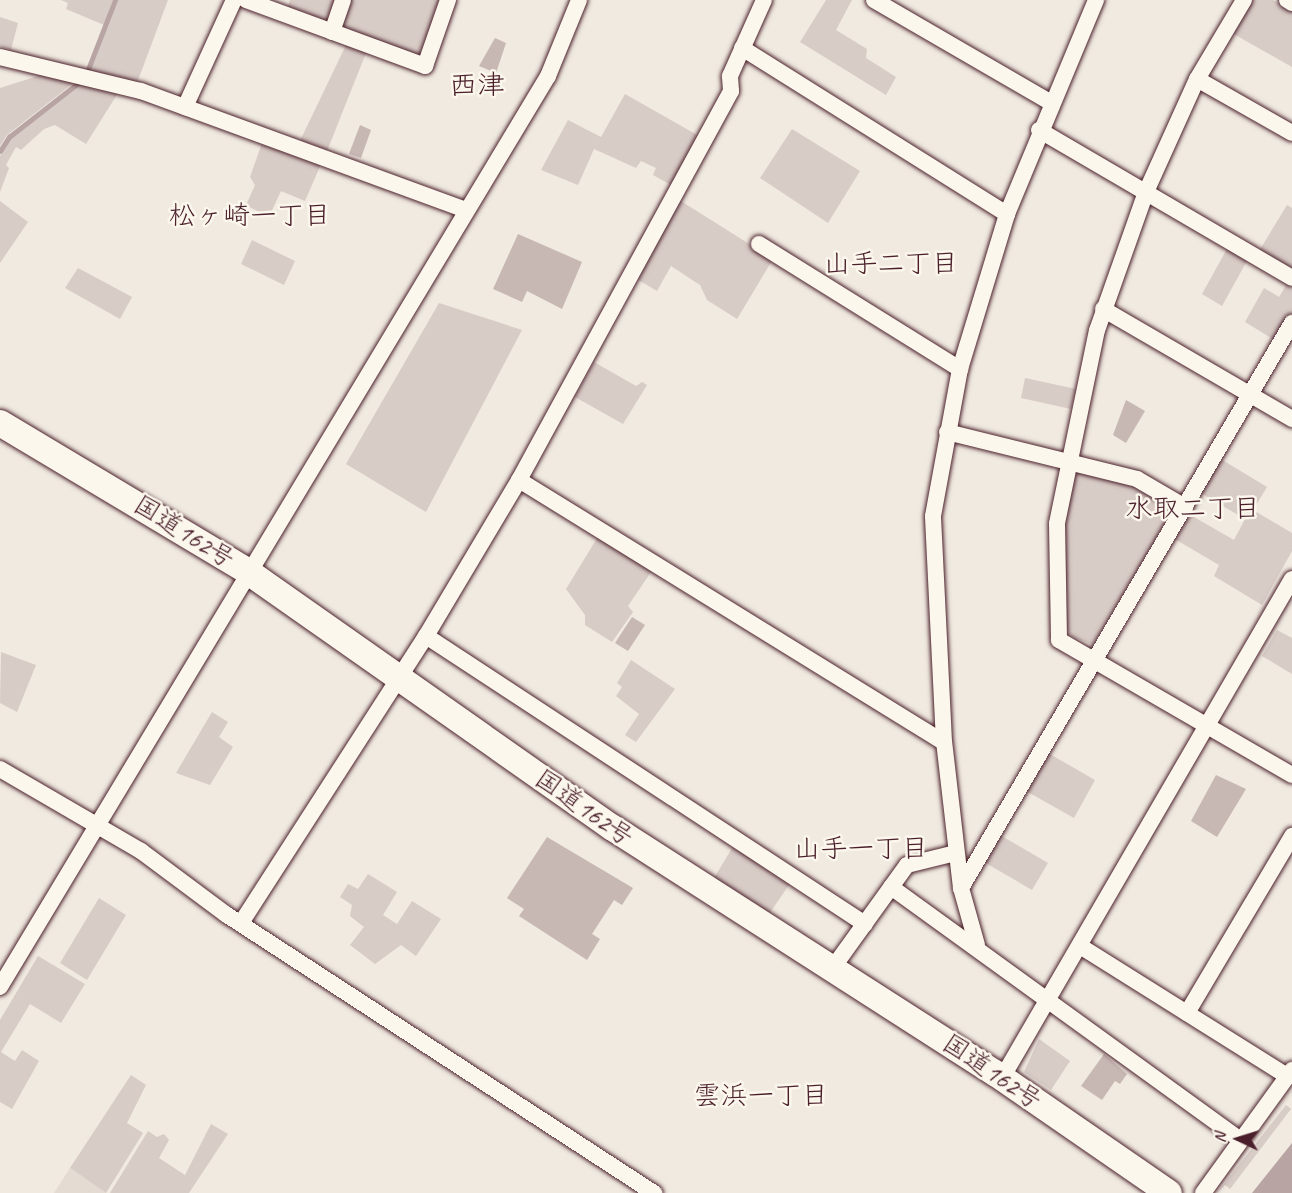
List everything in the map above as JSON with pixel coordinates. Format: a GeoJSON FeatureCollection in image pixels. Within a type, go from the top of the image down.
{"type":"FeatureCollection","features":[{"type":"Feature","properties":{"kind":"highway","name":"国道162号"},"geometry":{"type":"LineString","coordinates":[[0,423],[247,571],[613,828],[1002,1078],[1168,1193]]}},
{"type":"Feature","properties":{"kind":"street"},"geometry":{"type":"LineString","coordinates":[[185,107],[234,0]]}},
{"type":"Feature","properties":{"kind":"street"},"geometry":{"type":"LineString","coordinates":[[246,0],[425,66],[448,0]]}},
{"type":"Feature","properties":{"kind":"street"},"geometry":{"type":"LineString","coordinates":[[333,32],[343,0]]}},
{"type":"Feature","properties":{"kind":"street"},"geometry":{"type":"LineString","coordinates":[[0,987],[247,571],[548,76],[579,0]]}},
{"type":"Feature","properties":{"kind":"street"},"geometry":{"type":"LineString","coordinates":[[241,923],[426,636],[519,480],[731,91],[730,75],[764,0]]}},
{"type":"Feature","properties":{"kind":"street"},"geometry":{"type":"LineString","coordinates":[[874,0],[1050,102]]}},
{"type":"Feature","properties":{"kind":"street"},"geometry":{"type":"LineString","coordinates":[[977,945],[961,888],[944,742],[933,527],[947,432],[960,369],[1006,214],[1050,102],[1096,0]]}},
{"type":"Feature","properties":{"kind":"street"},"geometry":{"type":"LineString","coordinates":[[1244,0],[1197,79],[1146,192],[1103,309],[1057,524],[1059,640],[1292,775]]}},
{"type":"Feature","properties":{"kind":"street"},"geometry":{"type":"LineString","coordinates":[[1287,0],[1292,3]]}},
{"type":"Feature","properties":{"kind":"street"},"geometry":{"type":"LineString","coordinates":[[742,48],[1006,214]]}},
{"type":"Feature","properties":{"kind":"street"},"geometry":{"type":"LineString","coordinates":[[0,57],[141,91],[466,210]]}},
{"type":"Feature","properties":{"kind":"street"},"geometry":{"type":"LineString","coordinates":[[1197,79],[1292,133]]}},
{"type":"Feature","properties":{"kind":"street"},"geometry":{"type":"LineString","coordinates":[[1039,130],[1292,278]]}},
{"type":"Feature","properties":{"kind":"street"},"geometry":{"type":"LineString","coordinates":[[759,244],[960,369]]}},
{"type":"Feature","properties":{"kind":"street"},"geometry":{"type":"LineString","coordinates":[[1103,309],[1292,419]]}},
{"type":"Feature","properties":{"kind":"street"},"geometry":{"type":"LineString","coordinates":[[961,888],[1292,323]]}},
{"type":"Feature","properties":{"kind":"street"},"geometry":{"type":"LineString","coordinates":[[947,432],[1137,479],[1185,507]]}},
{"type":"Feature","properties":{"kind":"street"},"geometry":{"type":"LineString","coordinates":[[519,480],[944,742]]}},
{"type":"Feature","properties":{"kind":"street"},"geometry":{"type":"LineString","coordinates":[[1002,1078],[1292,579]]}},
{"type":"Feature","properties":{"kind":"street"},"geometry":{"type":"LineString","coordinates":[[426,636],[865,924]]}},
{"type":"Feature","properties":{"kind":"street"},"geometry":{"type":"LineString","coordinates":[[0,769],[97,824],[241,923],[654,1193]]}},
{"type":"Feature","properties":{"kind":"street"},"geometry":{"type":"LineString","coordinates":[[1187,1013],[1292,836]]}},
{"type":"Feature","properties":{"kind":"street"},"geometry":{"type":"LineString","coordinates":[[832,969],[907,865],[956,853]]}},
{"type":"Feature","properties":{"kind":"street"},"geometry":{"type":"LineString","coordinates":[[891,886],[1049,997],[1060,1011],[1239,1139]]}},
{"type":"Feature","properties":{"kind":"street"},"geometry":{"type":"LineString","coordinates":[[1080,946],[1187,1013],[1290,1073],[1239,1139],[1203,1193]]}},
{"type":"Feature","properties":{"kind":"shaded area"},"geometry":{"type":"Polygon","coordinates":[[[61,0],[113,0],[104,25],[66,9],[68,3],[61,0]]]}},
{"type":"Feature","properties":{"kind":"shaded area"},"geometry":{"type":"Polygon","coordinates":[[[118,0],[168,0],[137,83],[90,72],[118,0]]]}},
{"type":"Feature","properties":{"kind":"shaded area"},"geometry":{"type":"Polygon","coordinates":[[[290,0],[336,0],[328,20],[322,22],[287,9],[290,0]]]}},
{"type":"Feature","properties":{"kind":"shaded area"},"geometry":{"type":"Polygon","coordinates":[[[350,0],[441,0],[423,54],[417,57],[344,30],[341,24],[350,0]]]}},
{"type":"Feature","properties":{"kind":"shaded area"},"geometry":{"type":"Polygon","coordinates":[[[826,0],[852,0],[836,30],[867,49],[866,58],[896,77],[886,95],[800,42],[826,0]]]}},
{"type":"Feature","properties":{"kind":"shaded area"},"geometry":{"type":"Polygon","coordinates":[[[1251,0],[1273,0],[1292,11],[1292,67],[1232,33],[1251,0]]]}},
{"type":"Feature","properties":{"kind":"shaded area"},"geometry":{"type":"Polygon","coordinates":[[[0,17],[18,23],[11,50],[0,46],[0,17]]]}},
{"type":"Feature","properties":{"kind":"shaded area"},"geometry":{"type":"Polygon","coordinates":[[[346,45],[366,53],[327,151],[299,143],[346,45]]]}},
{"type":"Feature","properties":{"kind":"shaded area"},"geometry":{"type":"Polygon","coordinates":[[[44,74],[75,82],[7,135],[0,146],[0,88],[44,74]]]}},
{"type":"Feature","properties":{"kind":"shaded area"},"geometry":{"type":"Polygon","coordinates":[[[80,84],[118,93],[86,144],[55,125],[44,129],[21,150],[16,147],[6,165],[9,168],[0,192],[0,156],[10,138],[80,84]]]}},
{"type":"Feature","properties":{"kind":"shaded area"},"geometry":{"type":"Polygon","coordinates":[[[625,94],[699,136],[671,185],[653,175],[656,168],[641,161],[636,168],[594,149],[578,185],[541,170],[568,120],[601,137],[625,94]]]}},
{"type":"Feature","properties":{"kind":"shaded area"},"geometry":{"type":"Polygon","coordinates":[[[792,129],[860,171],[828,223],[760,178],[792,129]]]}},
{"type":"Feature","properties":{"kind":"shaded area"},"geometry":{"type":"Polygon","coordinates":[[[262,143],[321,164],[305,201],[281,191],[269,217],[246,205],[255,185],[250,177],[262,143]]]}},
{"type":"Feature","properties":{"kind":"shaded area"},"geometry":{"type":"Polygon","coordinates":[[[676,198],[773,259],[737,319],[707,300],[700,285],[671,266],[657,291],[635,278],[676,198]]]}},
{"type":"Feature","properties":{"kind":"shaded area"},"geometry":{"type":"Polygon","coordinates":[[[0,201],[28,222],[0,263],[0,201]]]}},
{"type":"Feature","properties":{"kind":"shaded area"},"geometry":{"type":"Polygon","coordinates":[[[1287,205],[1292,208],[1292,270],[1259,251],[1287,205]]]}},
{"type":"Feature","properties":{"kind":"shaded area"},"geometry":{"type":"Polygon","coordinates":[[[252,240],[295,261],[284,285],[241,264],[252,240]]]}},
{"type":"Feature","properties":{"kind":"shaded area"},"geometry":{"type":"Polygon","coordinates":[[[1228,247],[1248,259],[1222,306],[1202,294],[1228,247]]]}},
{"type":"Feature","properties":{"kind":"shaded area"},"geometry":{"type":"Polygon","coordinates":[[[78,268],[132,297],[120,319],[65,288],[78,268]]]}},
{"type":"Feature","properties":{"kind":"shaded area"},"geometry":{"type":"Polygon","coordinates":[[[1288,282],[1292,284],[1292,313],[1276,341],[1245,322],[1264,288],[1279,297],[1288,282]]]}},
{"type":"Feature","properties":{"kind":"shaded area"},"geometry":{"type":"Polygon","coordinates":[[[439,303],[522,330],[426,512],[346,464],[439,303]]]}},
{"type":"Feature","properties":{"kind":"shaded area"},"geometry":{"type":"Polygon","coordinates":[[[594,362],[636,386],[642,382],[647,385],[623,424],[575,397],[594,362]]]}},
{"type":"Feature","properties":{"kind":"shaded area"},"geometry":{"type":"Polygon","coordinates":[[[1025,378],[1076,389],[1071,409],[1021,398],[1025,378]]]}},
{"type":"Feature","properties":{"kind":"shaded area"},"geometry":{"type":"Polygon","coordinates":[[[1219,458],[1267,487],[1253,510],[1292,533],[1292,551],[1262,605],[1214,576],[1219,565],[1173,538],[1187,513],[1234,540],[1245,519],[1199,492],[1219,458]]]}},
{"type":"Feature","properties":{"kind":"shaded area"},"geometry":{"type":"Polygon","coordinates":[[[1082,471],[1135,485],[1170,506],[1172,512],[1093,645],[1073,637],[1067,630],[1065,523],[1075,476],[1082,471]]]}},
{"type":"Feature","properties":{"kind":"shaded area"},"geometry":{"type":"Polygon","coordinates":[[[599,535],[653,569],[628,606],[633,612],[612,642],[585,625],[585,615],[566,589],[599,535]]]}},
{"type":"Feature","properties":{"kind":"shaded area"},"geometry":{"type":"Polygon","coordinates":[[[1277,630],[1292,638],[1292,674],[1262,656],[1277,630]]]}},
{"type":"Feature","properties":{"kind":"shaded area"},"geometry":{"type":"Polygon","coordinates":[[[1,652],[36,665],[17,712],[0,703],[1,652]]]}},
{"type":"Feature","properties":{"kind":"shaded area"},"geometry":{"type":"Polygon","coordinates":[[[631,660],[675,689],[636,742],[625,735],[639,714],[616,696],[622,687],[617,683],[631,660]]]}},
{"type":"Feature","properties":{"kind":"shaded area"},"geometry":{"type":"Polygon","coordinates":[[[212,712],[228,722],[219,737],[233,747],[210,785],[176,773],[212,712]]]}},
{"type":"Feature","properties":{"kind":"shaded area"},"geometry":{"type":"Polygon","coordinates":[[[1048,753],[1095,780],[1074,818],[1026,791],[1048,753]]]}},
{"type":"Feature","properties":{"kind":"shaded area"},"geometry":{"type":"Polygon","coordinates":[[[1000,835],[1048,863],[1032,890],[984,862],[1000,835]]]}},
{"type":"Feature","properties":{"kind":"shaded area"},"geometry":{"type":"Polygon","coordinates":[[[734,845],[791,882],[769,914],[714,878],[734,845]]]}},
{"type":"Feature","properties":{"kind":"shaded area"},"geometry":{"type":"Polygon","coordinates":[[[368,874],[397,892],[383,915],[397,924],[412,901],[441,919],[416,956],[401,945],[375,964],[350,945],[364,927],[350,916],[352,905],[340,897],[348,884],[358,889],[368,874]]]}},
{"type":"Feature","properties":{"kind":"shaded area"},"geometry":{"type":"Polygon","coordinates":[[[99,898],[126,915],[87,980],[60,963],[99,898]]]}},
{"type":"Feature","properties":{"kind":"shaded area"},"geometry":{"type":"Polygon","coordinates":[[[38,956],[85,984],[61,1023],[30,1004],[1,1052],[15,1061],[22,1050],[39,1061],[12,1109],[0,1102],[0,1020],[38,956]]]}},
{"type":"Feature","properties":{"kind":"shaded area"},"geometry":{"type":"Polygon","coordinates":[[[1039,1039],[1070,1061],[1051,1090],[1024,1072],[1039,1039]]]}},
{"type":"Feature","properties":{"kind":"shaded area"},"geometry":{"type":"Polygon","coordinates":[[[131,1075],[146,1085],[127,1123],[143,1133],[106,1193],[70,1168],[131,1075]]]}},
{"type":"Feature","properties":{"kind":"shaded area"},"geometry":{"type":"Polygon","coordinates":[[[1286,1105],[1291,1109],[1230,1189],[1225,1185],[1217,1193],[1286,1105]]]}},
{"type":"Feature","properties":{"kind":"shaded area"},"geometry":{"type":"Polygon","coordinates":[[[211,1124],[228,1134],[189,1193],[110,1193],[148,1131],[157,1137],[164,1134],[169,1140],[159,1158],[185,1175],[211,1124]]]}},
{"type":"Feature","properties":{"kind":"shaded area"},"geometry":{"type":"Polygon","coordinates":[[[1292,1143],[1292,1193],[1252,1193],[1292,1143]]]}},
{"type":"Feature","properties":{"kind":"shaded area"},"geometry":{"type":"Polygon","coordinates":[[[70,1168],[106,1193],[54,1193],[70,1168]]]}},
{"type":"Feature","properties":{"kind":"building"},"geometry":{"type":"Polygon","coordinates":[[[495,38],[506,43],[496,73],[479,66],[495,38]]]}},
{"type":"Feature","properties":{"kind":"building"},"geometry":{"type":"Polygon","coordinates":[[[360,125],[371,130],[361,158],[349,154],[360,125]]]}},
{"type":"Feature","properties":{"kind":"building"},"geometry":{"type":"Polygon","coordinates":[[[518,234],[582,262],[562,309],[527,291],[522,302],[493,289],[518,234]]]}},
{"type":"Feature","properties":{"kind":"building"},"geometry":{"type":"Polygon","coordinates":[[[1126,400],[1145,411],[1126,443],[1113,435],[1126,400]]]}},
{"type":"Feature","properties":{"kind":"building"},"geometry":{"type":"Polygon","coordinates":[[[632,617],[645,625],[628,651],[615,643],[632,617]]]}},
{"type":"Feature","properties":{"kind":"building"},"geometry":{"type":"Polygon","coordinates":[[[1216,775],[1246,789],[1217,837],[1191,821],[1216,775]]]}},
{"type":"Feature","properties":{"kind":"building"},"geometry":{"type":"Polygon","coordinates":[[[547,837],[633,888],[622,905],[614,900],[592,934],[600,939],[587,960],[519,916],[524,909],[507,898],[547,837]]]}},
{"type":"Feature","properties":{"kind":"building"},"geometry":{"type":"Polygon","coordinates":[[[1104,1054],[1127,1074],[1120,1084],[1115,1081],[1102,1100],[1081,1086],[1104,1054]]]}},
{"type":"Feature","properties":{"kind":"waterway"},"geometry":{"type":"LineString","coordinates":[[87,72],[115,0]]}},
{"type":"Feature","properties":{"kind":"waterway"},"geometry":{"type":"LineString","coordinates":[[0,151],[9,137],[78,83]]}},
{"type":"Feature","properties":{"kind":"district","name":"西津"},"geometry":{"type":"Point","coordinates":[477,85]}},
{"type":"Feature","properties":{"kind":"district","name":"松ヶ崎一丁目"},"geometry":{"type":"Point","coordinates":[250,216]}},
{"type":"Feature","properties":{"kind":"district","name":"山手二丁目"},"geometry":{"type":"Point","coordinates":[891,264]}},
{"type":"Feature","properties":{"kind":"district","name":"水取二丁目"},"geometry":{"type":"Point","coordinates":[1193,509]}},
{"type":"Feature","properties":{"kind":"district","name":"山手一丁目"},"geometry":{"type":"Point","coordinates":[861,849]}},
{"type":"Feature","properties":{"kind":"district","name":"雲浜一丁目"},"geometry":{"type":"Point","coordinates":[761,1096]}}]}
